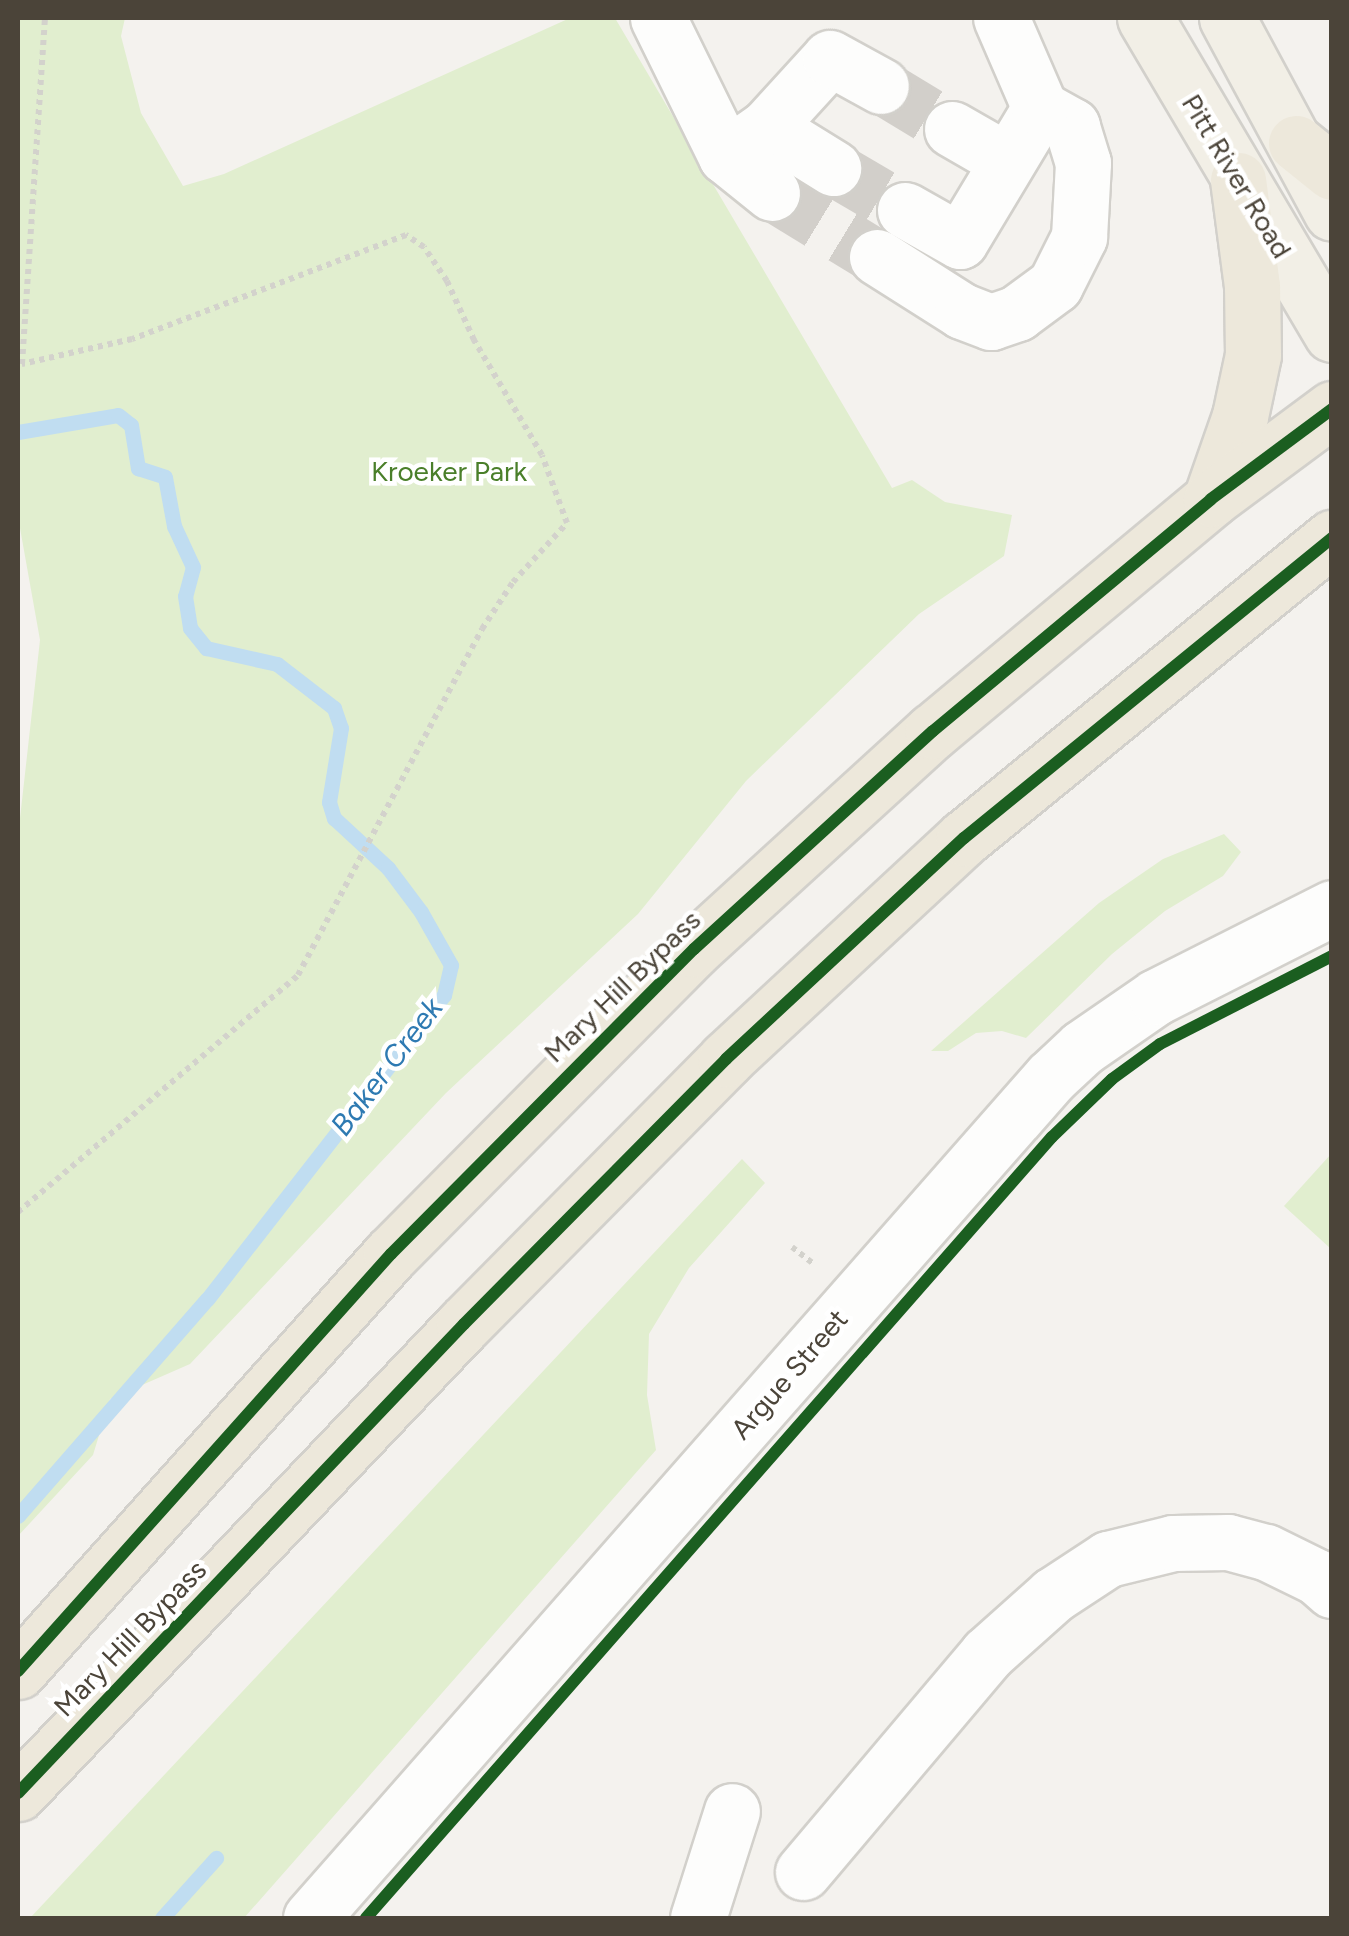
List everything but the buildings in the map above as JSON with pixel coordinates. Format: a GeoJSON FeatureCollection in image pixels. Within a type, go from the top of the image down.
{"type":"FeatureCollection","features":[{"type":"Feature","properties":{"kind":"highway"},"geometry":{"type":"LineString","coordinates":[[1211,499],[1240,416],[1253,354],[1252,286],[1238,180]]}},
{"type":"Feature","properties":{"kind":"highway","name":"Mary Hill Bypass"},"geometry":{"type":"LineString","coordinates":[[18,1671],[392,1254],[694,949],[933,731],[1211,499],[1332,410]]}},
{"type":"Feature","properties":{"kind":"highway","name":"Mary Hill Bypass"},"geometry":{"type":"LineString","coordinates":[[18,1793],[451,1338],[726,1059],[964,838],[1332,538]]}},
{"type":"Feature","properties":{"kind":"main road","name":"Pitt River Road"},"geometry":{"type":"LineString","coordinates":[[1145,18],[1332,334]]}},
{"type":"Feature","properties":{"kind":"main road"},"geometry":{"type":"LineString","coordinates":[[1227,18],[1314,157],[1332,213]]}},
{"type":"Feature","properties":{"kind":"street"},"geometry":{"type":"LineString","coordinates":[[658,18],[747,142],[772,193]]}},
{"type":"Feature","properties":{"kind":"street"},"geometry":{"type":"LineString","coordinates":[[876,257],[962,311],[991,322],[1017,313],[1055,285],[1079,237],[1083,163],[1072,126],[1040,108],[1001,18]]}},
{"type":"Feature","properties":{"kind":"street"},"geometry":{"type":"LineString","coordinates":[[747,142],[830,58],[882,86]]}},
{"type":"Feature","properties":{"kind":"street"},"geometry":{"type":"LineString","coordinates":[[904,210],[960,242],[1040,108]]}},
{"type":"Feature","properties":{"kind":"street"},"geometry":{"type":"LineString","coordinates":[[952,129],[1006,160]]}},
{"type":"Feature","properties":{"kind":"street"},"geometry":{"type":"LineString","coordinates":[[747,142],[833,168]]}},
{"type":"Feature","properties":{"kind":"street","name":"Argue Street"},"geometry":{"type":"LineString","coordinates":[[310,1918],[1051,1077],[1082,1048],[1156,998],[1332,908]]}},
{"type":"Feature","properties":{"kind":"street"},"geometry":{"type":"LineString","coordinates":[[803,1872],[987,1654],[1054,1595],[1108,1559],[1172,1543],[1228,1542],[1266,1552],[1317,1577],[1332,1590]]}},
{"type":"Feature","properties":{"kind":"street"},"geometry":{"type":"LineString","coordinates":[[698,1918],[732,1811]]}},
{"type":"Feature","properties":{"kind":"path"},"geometry":{"type":"LineString","coordinates":[[18,1212],[298,975],[482,629],[513,582],[567,522],[542,455],[474,340],[447,281],[424,247],[406,235],[132,339],[22,364],[45,18]]}},
{"type":"Feature","properties":{"kind":"green space","name":"Kroeker Park"},"geometry":{"type":"Polygon","coordinates":[[[18,18],[125,18],[121,36],[141,113],[183,186],[224,174],[570,18],[615,18],[892,488],[912,480],[945,502],[1012,515],[1004,556],[919,614],[746,781],[638,914],[446,1093],[190,1364],[110,1399],[93,1455],[18,1536],[18,836],[40,640],[18,517],[18,18]]]}},
{"type":"Feature","properties":{"kind":"green space"},"geometry":{"type":"Polygon","coordinates":[[[1224,834],[1241,852],[1223,876],[1165,911],[1112,954],[1026,1038],[1002,1031],[976,1033],[948,1051],[931,1051],[1099,903],[1163,859],[1224,834]]]}},
{"type":"Feature","properties":{"kind":"green space"},"geometry":{"type":"Polygon","coordinates":[[[1331,1154],[1331,1249],[1284,1206],[1331,1154]]]}},
{"type":"Feature","properties":{"kind":"green space"},"geometry":{"type":"Polygon","coordinates":[[[742,1159],[765,1183],[689,1268],[649,1334],[647,1395],[656,1450],[244,1918],[30,1918],[742,1159]]]}},
{"type":"Feature","properties":{"kind":"waterway","name":"Baker Creek"},"geometry":{"type":"LineString","coordinates":[[18,432],[118,415],[131,425],[138,468],[165,477],[174,526],[193,567],[185,596],[190,628],[206,648],[277,664],[334,708],[341,728],[329,802],[334,818],[388,868],[421,912],[451,965],[444,995],[207,1299],[18,1516]]}},
{"type":"Feature","properties":{"kind":"waterway","name":"Baker Creek"},"geometry":{"type":"LineString","coordinates":[[162,1918],[216,1858]]}},
{"type":"Feature","properties":{"kind":"tunnel"},"geometry":{"type":"LineString","coordinates":[[881,86],[952,129]]}},
{"type":"Feature","properties":{"kind":"tunnel"},"geometry":{"type":"LineString","coordinates":[[833,168],[905,210]]}},
{"type":"Feature","properties":{"kind":"tunnel"},"geometry":{"type":"LineString","coordinates":[[772,193],[877,257]]}},
{"type":"Feature","properties":{"kind":"cycle path"},"geometry":{"type":"LineString","coordinates":[[18,1671],[391,1254],[694,949],[933,731],[1211,499],[1332,409]]}},
{"type":"Feature","properties":{"kind":"cycle path"},"geometry":{"type":"LineString","coordinates":[[18,1793],[464,1324],[726,1059],[964,838],[1332,538]]}},
{"type":"Feature","properties":{"kind":"cycle path"},"geometry":{"type":"LineString","coordinates":[[366,1918],[1052,1137],[1112,1079],[1160,1044],[1332,956]]}}]}
